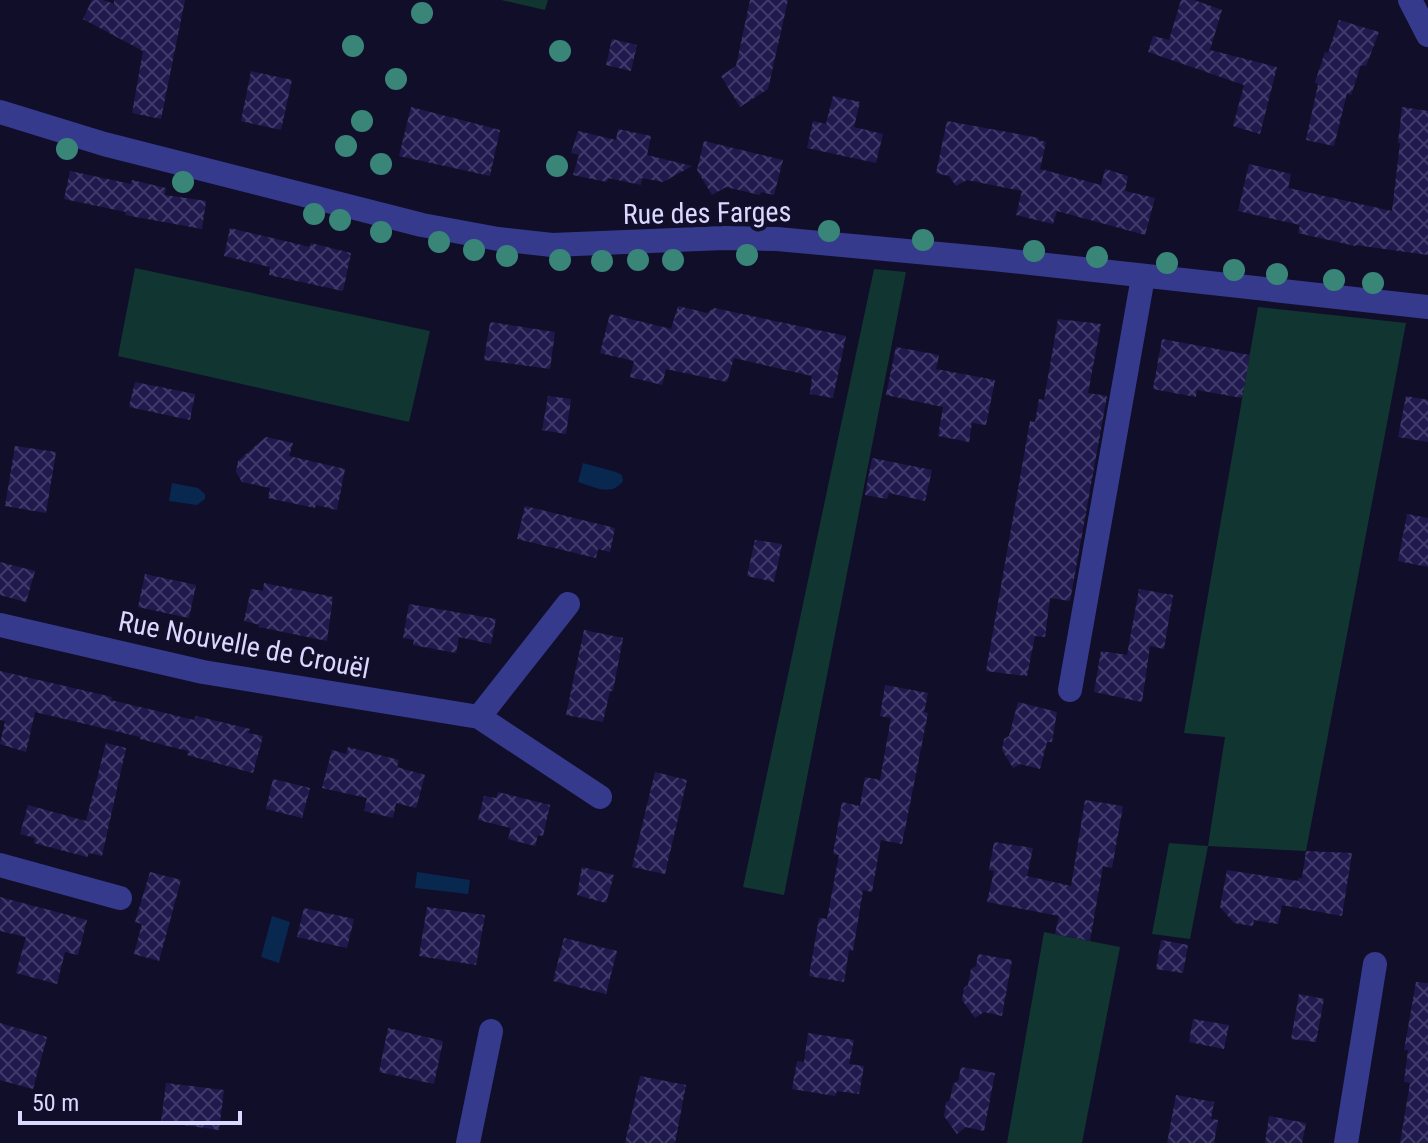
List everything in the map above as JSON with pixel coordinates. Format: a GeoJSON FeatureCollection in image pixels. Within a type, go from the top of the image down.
{"type":"FeatureCollection","features":[{"type":"Feature","properties":{"kind":"street"},"geometry":{"type":"LineString","coordinates":[[1410,0],[1428,35]]}},
{"type":"Feature","properties":{"kind":"street","name":"Rue des Farges"},"geometry":{"type":"LineString","coordinates":[[0,112],[104,144],[422,225],[498,239],[552,245],[724,238],[777,239],[993,259],[1428,307]]}},
{"type":"Feature","properties":{"kind":"street"},"geometry":{"type":"LineString","coordinates":[[1070,690],[1143,277]]}},
{"type":"Feature","properties":{"kind":"street"},"geometry":{"type":"LineString","coordinates":[[479,717],[568,604]]}},
{"type":"Feature","properties":{"kind":"street","name":"Rue Nouvelle de Crouël"},"geometry":{"type":"LineString","coordinates":[[0,625],[203,672],[479,717],[600,797]]}},
{"type":"Feature","properties":{"kind":"street"},"geometry":{"type":"LineString","coordinates":[[0,865],[120,898]]}},
{"type":"Feature","properties":{"kind":"street"},"geometry":{"type":"LineString","coordinates":[[1346,1143],[1375,964]]}},
{"type":"Feature","properties":{"kind":"street"},"geometry":{"type":"LineString","coordinates":[[468,1143],[491,1031]]}},
{"type":"Feature","properties":{"kind":"green space"},"geometry":{"type":"Polygon","coordinates":[[[501,0],[548,0],[545,10],[501,0]]]}},
{"type":"Feature","properties":{"kind":"green space"},"geometry":{"type":"Polygon","coordinates":[[[135,268],[430,331],[409,422],[118,356],[135,268]]]}},
{"type":"Feature","properties":{"kind":"green space"},"geometry":{"type":"Polygon","coordinates":[[[874,269],[906,272],[784,895],[743,887],[874,269]]]}},
{"type":"Feature","properties":{"kind":"green space"},"geometry":{"type":"Polygon","coordinates":[[[1258,307],[1406,323],[1306,851],[1208,846],[1225,737],[1184,733],[1258,307]]]}},
{"type":"Feature","properties":{"kind":"green space"},"geometry":{"type":"Polygon","coordinates":[[[1169,843],[1208,846],[1190,939],[1152,934],[1169,843]]]}},
{"type":"Feature","properties":{"kind":"green space"},"geometry":{"type":"Polygon","coordinates":[[[1044,932],[1120,947],[1082,1143],[1007,1143],[1044,932]]]}},
{"type":"Feature","properties":{"kind":"water"},"geometry":{"type":"Polygon","coordinates":[[[583,463],[616,472],[622,475],[623,481],[608,490],[578,482],[583,463]]]}},
{"type":"Feature","properties":{"kind":"water"},"geometry":{"type":"Polygon","coordinates":[[[172,483],[198,488],[205,494],[205,499],[197,505],[169,501],[172,483]]]}},
{"type":"Feature","properties":{"kind":"water"},"geometry":{"type":"Polygon","coordinates":[[[417,872],[470,880],[468,894],[415,888],[417,872]]]}},
{"type":"Feature","properties":{"kind":"water"},"geometry":{"type":"Polygon","coordinates":[[[272,916],[290,922],[279,963],[261,957],[272,916]]]}},
{"type":"Feature","properties":{"kind":"building"},"geometry":{"type":"Polygon","coordinates":[[[92,0],[114,4],[114,0],[185,0],[161,119],[132,113],[143,51],[83,19],[92,0]]]}},
{"type":"Feature","properties":{"kind":"building"},"geometry":{"type":"Polygon","coordinates":[[[750,0],[788,0],[768,89],[740,107],[721,76],[736,66],[750,0]]]}},
{"type":"Feature","properties":{"kind":"building"},"geometry":{"type":"Polygon","coordinates":[[[1181,0],[1194,0],[1222,10],[1210,50],[1277,67],[1260,134],[1233,126],[1244,85],[1148,52],[1153,36],[1169,40],[1181,0]]]}},
{"type":"Feature","properties":{"kind":"building"},"geometry":{"type":"Polygon","coordinates":[[[1339,20],[1379,32],[1366,66],[1361,65],[1351,95],[1347,93],[1334,146],[1306,140],[1318,84],[1315,82],[1339,20]]]}},
{"type":"Feature","properties":{"kind":"building"},"geometry":{"type":"Polygon","coordinates":[[[612,39],[637,45],[631,71],[606,65],[612,39]]]}},
{"type":"Feature","properties":{"kind":"building"},"geometry":{"type":"Polygon","coordinates":[[[251,71],[292,80],[281,130],[241,121],[251,71]]]}},
{"type":"Feature","properties":{"kind":"building"},"geometry":{"type":"Polygon","coordinates":[[[833,96],[860,102],[854,127],[883,134],[876,163],[807,148],[813,121],[826,124],[833,96]]]}},
{"type":"Feature","properties":{"kind":"building"},"geometry":{"type":"Polygon","coordinates":[[[411,107],[500,130],[490,176],[399,156],[411,107]]]}},
{"type":"Feature","properties":{"kind":"building"},"geometry":{"type":"Polygon","coordinates":[[[1402,107],[1428,111],[1428,255],[1355,246],[1298,233],[1300,225],[1238,211],[1249,164],[1291,174],[1288,188],[1392,211],[1402,107]]]}},
{"type":"Feature","properties":{"kind":"building"},"geometry":{"type":"Polygon","coordinates":[[[947,121],[1039,138],[1046,142],[1040,169],[1101,185],[1105,169],[1128,176],[1125,191],[1155,198],[1145,235],[1057,211],[1053,224],[1016,215],[1022,191],[967,180],[956,186],[949,176],[936,173],[947,121]]]}},
{"type":"Feature","properties":{"kind":"building"},"geometry":{"type":"Polygon","coordinates":[[[618,129],[651,136],[647,155],[692,166],[663,182],[642,178],[641,185],[573,175],[579,155],[571,153],[578,131],[616,140],[618,129]]]}},
{"type":"Feature","properties":{"kind":"building"},"geometry":{"type":"Polygon","coordinates":[[[704,141],[783,160],[774,195],[726,187],[712,195],[697,170],[704,141]]]}},
{"type":"Feature","properties":{"kind":"building"},"geometry":{"type":"Polygon","coordinates":[[[70,171],[131,184],[132,180],[166,188],[165,195],[206,201],[202,229],[125,215],[126,212],[64,199],[70,171]]]}},
{"type":"Feature","properties":{"kind":"building"},"geometry":{"type":"Polygon","coordinates":[[[230,228],[310,247],[311,243],[351,253],[343,291],[269,275],[270,267],[224,256],[230,228]]]}},
{"type":"Feature","properties":{"kind":"building"},"geometry":{"type":"Polygon","coordinates":[[[678,306],[707,313],[714,308],[846,336],[833,398],[810,394],[812,376],[734,358],[727,382],[666,369],[662,385],[630,377],[634,361],[600,353],[610,314],[671,329],[678,306]]]}},
{"type":"Feature","properties":{"kind":"building"},"geometry":{"type":"Polygon","coordinates":[[[1058,319],[1101,324],[1088,393],[1107,396],[1070,601],[1050,598],[1045,637],[1035,636],[1027,676],[986,671],[1030,421],[1035,422],[1039,399],[1044,400],[1058,319]]]}},
{"type":"Feature","properties":{"kind":"building"},"geometry":{"type":"Polygon","coordinates":[[[490,322],[555,332],[550,369],[484,360],[490,322]]]}},
{"type":"Feature","properties":{"kind":"building"},"geometry":{"type":"Polygon","coordinates":[[[1162,339],[1250,355],[1242,398],[1197,390],[1196,397],[1153,389],[1162,339]]]}},
{"type":"Feature","properties":{"kind":"building"},"geometry":{"type":"Polygon","coordinates":[[[896,347],[939,355],[936,369],[995,380],[986,425],[972,423],[969,442],[938,436],[943,407],[886,395],[896,347]]]}},
{"type":"Feature","properties":{"kind":"building"},"geometry":{"type":"Polygon","coordinates":[[[135,382],[195,394],[190,420],[129,407],[135,382]]]}},
{"type":"Feature","properties":{"kind":"building"},"geometry":{"type":"Polygon","coordinates":[[[548,396],[571,399],[566,434],[542,430],[548,396]]]}},
{"type":"Feature","properties":{"kind":"building"},"geometry":{"type":"Polygon","coordinates":[[[1406,396],[1428,400],[1428,442],[1398,437],[1406,396]]]}},
{"type":"Feature","properties":{"kind":"building"},"geometry":{"type":"Polygon","coordinates":[[[266,437],[293,443],[289,456],[345,469],[337,510],[268,498],[270,488],[242,482],[236,472],[238,461],[266,437]]]}},
{"type":"Feature","properties":{"kind":"building"},"geometry":{"type":"Polygon","coordinates":[[[15,446],[56,452],[46,513],[5,506],[15,446]]]}},
{"type":"Feature","properties":{"kind":"building"},"geometry":{"type":"Polygon","coordinates":[[[872,458],[932,470],[925,501],[889,493],[887,499],[865,495],[872,458]]]}},
{"type":"Feature","properties":{"kind":"building"},"geometry":{"type":"Polygon","coordinates":[[[525,506],[615,528],[610,552],[598,549],[596,558],[517,539],[525,506]]]}},
{"type":"Feature","properties":{"kind":"building"},"geometry":{"type":"Polygon","coordinates":[[[1407,514],[1428,518],[1428,567],[1398,561],[1407,514]]]}},
{"type":"Feature","properties":{"kind":"building"},"geometry":{"type":"Polygon","coordinates":[[[755,540],[782,544],[774,582],[747,576],[755,540]]]}},
{"type":"Feature","properties":{"kind":"building"},"geometry":{"type":"Polygon","coordinates":[[[0,562],[35,571],[26,602],[0,595],[0,562]]]}},
{"type":"Feature","properties":{"kind":"building"},"geometry":{"type":"Polygon","coordinates":[[[145,574],[196,585],[189,618],[138,607],[145,574]]]}},
{"type":"Feature","properties":{"kind":"building"},"geometry":{"type":"Polygon","coordinates":[[[264,583],[333,597],[327,641],[244,621],[251,589],[263,591],[264,583]]]}},
{"type":"Feature","properties":{"kind":"building"},"geometry":{"type":"Polygon","coordinates":[[[1139,589],[1173,595],[1164,649],[1150,646],[1142,702],[1094,692],[1101,651],[1127,655],[1139,589]]]}},
{"type":"Feature","properties":{"kind":"building"},"geometry":{"type":"Polygon","coordinates":[[[409,604],[496,619],[491,644],[459,637],[456,653],[413,645],[414,640],[403,638],[409,604]]]}},
{"type":"Feature","properties":{"kind":"building"},"geometry":{"type":"Polygon","coordinates":[[[584,630],[623,638],[613,691],[610,691],[603,722],[566,715],[584,630]]]}},
{"type":"Feature","properties":{"kind":"building"},"geometry":{"type":"Polygon","coordinates":[[[0,671],[194,720],[196,716],[250,729],[248,733],[263,736],[253,773],[187,755],[188,751],[140,737],[35,712],[26,752],[0,744],[5,721],[0,720],[0,671]]]}},
{"type":"Feature","properties":{"kind":"building"},"geometry":{"type":"Polygon","coordinates":[[[885,685],[928,693],[924,712],[928,713],[902,844],[881,840],[872,892],[863,890],[853,951],[849,950],[844,982],[809,976],[819,918],[827,919],[839,855],[833,854],[842,802],[860,806],[865,777],[880,780],[891,718],[880,716],[885,685]]]}},
{"type":"Feature","properties":{"kind":"building"},"geometry":{"type":"Polygon","coordinates":[[[1018,702],[1057,712],[1052,742],[1047,742],[1040,769],[1020,764],[1013,768],[1002,750],[1018,702]]]}},
{"type":"Feature","properties":{"kind":"building"},"geometry":{"type":"Polygon","coordinates":[[[106,743],[126,748],[102,856],[89,853],[87,857],[34,843],[35,838],[20,834],[28,805],[86,821],[106,743]]]}},
{"type":"Feature","properties":{"kind":"building"},"geometry":{"type":"Polygon","coordinates":[[[348,747],[399,760],[397,767],[425,775],[416,808],[396,803],[393,818],[364,811],[367,798],[322,788],[332,750],[346,754],[348,747]]]}},
{"type":"Feature","properties":{"kind":"building"},"geometry":{"type":"Polygon","coordinates":[[[655,772],[687,780],[665,874],[632,867],[655,772]]]}},
{"type":"Feature","properties":{"kind":"building"},"geometry":{"type":"Polygon","coordinates":[[[273,779],[310,788],[302,818],[266,809],[273,779]]]}},
{"type":"Feature","properties":{"kind":"building"},"geometry":{"type":"Polygon","coordinates":[[[498,792],[550,805],[543,836],[538,835],[535,846],[508,839],[511,828],[478,820],[484,796],[496,798],[498,792]]]}},
{"type":"Feature","properties":{"kind":"building"},"geometry":{"type":"Polygon","coordinates":[[[1085,800],[1123,806],[1112,868],[1103,866],[1090,941],[1055,934],[1059,916],[987,902],[994,871],[989,870],[994,842],[1033,848],[1027,876],[1071,886],[1085,800]]]}},
{"type":"Feature","properties":{"kind":"building"},"geometry":{"type":"Polygon","coordinates":[[[1306,851],[1352,853],[1342,916],[1282,905],[1278,924],[1254,920],[1253,926],[1234,923],[1220,907],[1227,870],[1298,881],[1302,878],[1306,851]]]}},
{"type":"Feature","properties":{"kind":"building"},"geometry":{"type":"Polygon","coordinates":[[[582,867],[614,875],[606,903],[577,895],[582,867]]]}},
{"type":"Feature","properties":{"kind":"building"},"geometry":{"type":"Polygon","coordinates":[[[150,872],[181,880],[159,961],[134,954],[142,924],[135,922],[150,872]]]}},
{"type":"Feature","properties":{"kind":"building"},"geometry":{"type":"Polygon","coordinates":[[[0,897],[87,920],[78,955],[65,952],[57,984],[16,973],[26,937],[0,931],[0,897]]]}},
{"type":"Feature","properties":{"kind":"building"},"geometry":{"type":"Polygon","coordinates":[[[427,907],[485,915],[476,965],[419,956],[427,907]]]}},
{"type":"Feature","properties":{"kind":"building"},"geometry":{"type":"Polygon","coordinates":[[[304,908],[354,919],[347,948],[297,937],[304,908]]]}},
{"type":"Feature","properties":{"kind":"building"},"geometry":{"type":"Polygon","coordinates":[[[564,938],[617,951],[606,994],[553,981],[564,938]]]}},
{"type":"Feature","properties":{"kind":"building"},"geometry":{"type":"Polygon","coordinates":[[[1161,940],[1188,945],[1183,973],[1156,969],[1161,940]]]}},
{"type":"Feature","properties":{"kind":"building"},"geometry":{"type":"Polygon","coordinates":[[[978,954],[1012,960],[1002,1016],[984,1012],[975,1018],[962,1000],[978,954]]]}},
{"type":"Feature","properties":{"kind":"building"},"geometry":{"type":"Polygon","coordinates":[[[1416,982],[1428,983],[1428,1143],[1400,1143],[1410,1083],[1404,1082],[1408,1050],[1404,1050],[1416,982]]]}},
{"type":"Feature","properties":{"kind":"building"},"geometry":{"type":"Polygon","coordinates":[[[1299,994],[1324,999],[1316,1042],[1291,1039],[1299,994]]]}},
{"type":"Feature","properties":{"kind":"building"},"geometry":{"type":"Polygon","coordinates":[[[1193,1019],[1229,1025],[1224,1049],[1189,1042],[1193,1019]]]}},
{"type":"Feature","properties":{"kind":"building"},"geometry":{"type":"Polygon","coordinates":[[[0,1023],[47,1037],[33,1089],[0,1080],[0,1023]]]}},
{"type":"Feature","properties":{"kind":"building"},"geometry":{"type":"Polygon","coordinates":[[[388,1028],[443,1041],[434,1084],[379,1072],[388,1028]]]}},
{"type":"Feature","properties":{"kind":"building"},"geometry":{"type":"Polygon","coordinates":[[[808,1033],[854,1040],[849,1064],[864,1066],[859,1094],[837,1091],[835,1096],[792,1089],[797,1061],[804,1062],[808,1033]]]}},
{"type":"Feature","properties":{"kind":"building"},"geometry":{"type":"Polygon","coordinates":[[[961,1067],[995,1073],[984,1131],[966,1127],[957,1134],[944,1116],[961,1067]]]}},
{"type":"Feature","properties":{"kind":"building"},"geometry":{"type":"Polygon","coordinates":[[[640,1076],[686,1085],[675,1143],[625,1143],[640,1076]]]}},
{"type":"Feature","properties":{"kind":"building"},"geometry":{"type":"Polygon","coordinates":[[[166,1083],[224,1090],[219,1130],[161,1122],[166,1083]]]}},
{"type":"Feature","properties":{"kind":"building"},"geometry":{"type":"Polygon","coordinates":[[[1176,1095],[1214,1102],[1211,1119],[1218,1120],[1214,1143],[1167,1143],[1176,1095]]]}},
{"type":"Feature","properties":{"kind":"building"},"geometry":{"type":"Polygon","coordinates":[[[1269,1116],[1306,1123],[1302,1143],[1265,1143],[1269,1116]]]}}]}
